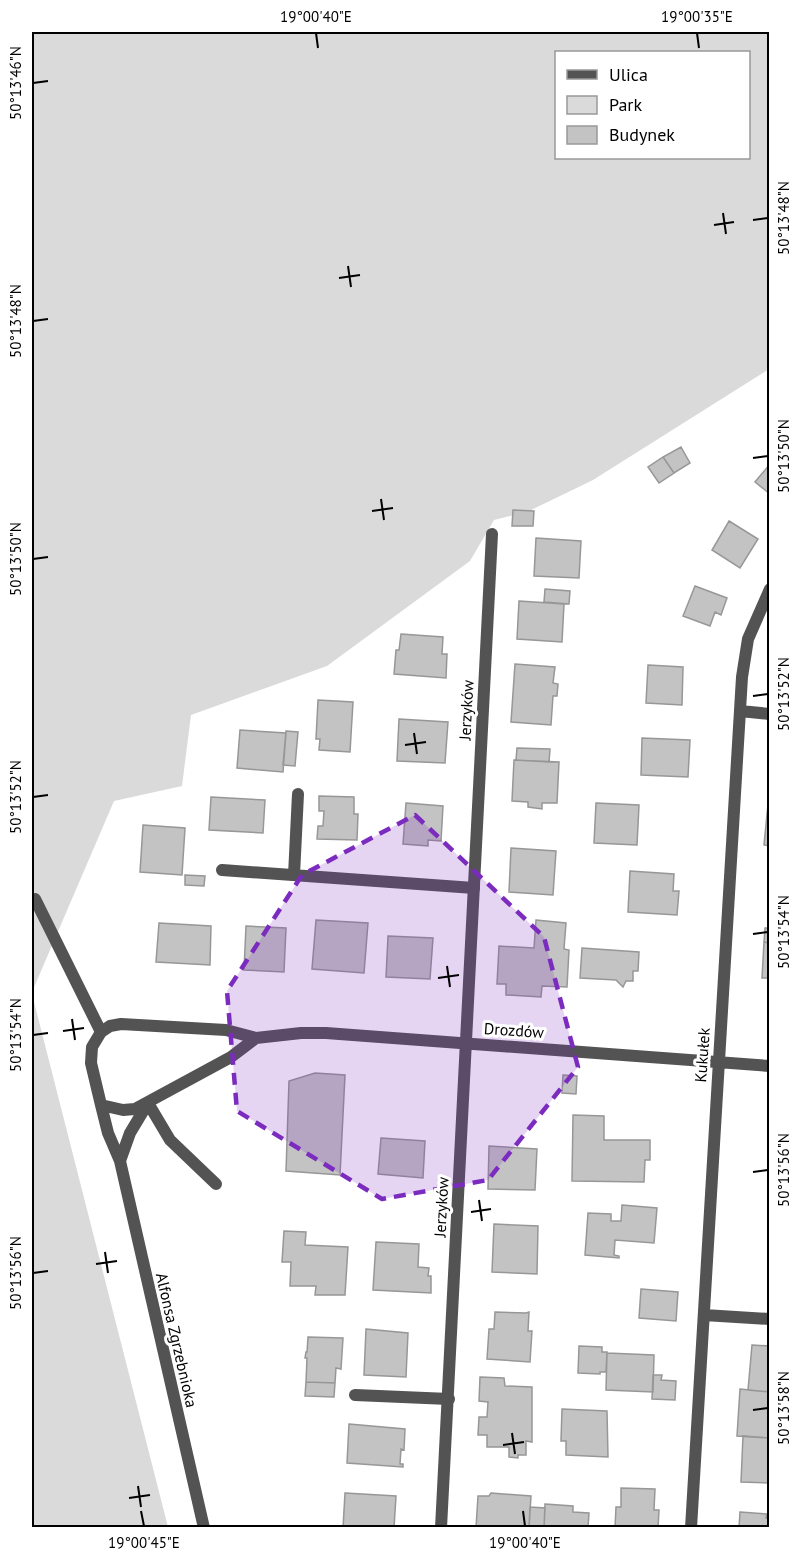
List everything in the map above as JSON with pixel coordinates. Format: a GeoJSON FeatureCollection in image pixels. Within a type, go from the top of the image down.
{"type":"FeatureCollection","features":[{"type":"Feature","properties":{"kind":"street","name":"Jerzyków"},"geometry":{"type":"LineString","coordinates":[[441,1527],[492,534]]}},
{"type":"Feature","properties":{"kind":"street","name":"Kukułek"},"geometry":{"type":"LineString","coordinates":[[691,1527],[742,677],[748,639],[770,589]]}},
{"type":"Feature","properties":{"kind":"street"},"geometry":{"type":"LineString","coordinates":[[740,711],[770,714]]}},
{"type":"Feature","properties":{"kind":"street"},"geometry":{"type":"LineString","coordinates":[[294,875],[298,794]]}},
{"type":"Feature","properties":{"kind":"street"},"geometry":{"type":"LineString","coordinates":[[222,870],[474,888]]}},
{"type":"Feature","properties":{"kind":"street"},"geometry":{"type":"LineString","coordinates":[[35,899],[101,1032],[92,1047],[91,1063],[102,1105],[123,1110],[135,1109],[231,1058],[256,1038]]}},
{"type":"Feature","properties":{"kind":"street","name":"Drozdów"},"geometry":{"type":"LineString","coordinates":[[101,1032],[121,1024],[226,1030],[256,1038],[313,1032],[770,1066]]}},
{"type":"Feature","properties":{"kind":"street"},"geometry":{"type":"LineString","coordinates":[[120,1161],[130,1133],[148,1103]]}},
{"type":"Feature","properties":{"kind":"street"},"geometry":{"type":"LineString","coordinates":[[148,1103],[170,1140],[216,1184]]}},
{"type":"Feature","properties":{"kind":"street","name":"Alfonsa Zgrzebnioka"},"geometry":{"type":"LineString","coordinates":[[102,1105],[108,1133],[120,1161],[204,1527]]}},
{"type":"Feature","properties":{"kind":"street"},"geometry":{"type":"LineString","coordinates":[[704,1315],[770,1319]]}},
{"type":"Feature","properties":{"kind":"street"},"geometry":{"type":"LineString","coordinates":[[355,1395],[449,1399]]}},
{"type":"Feature","properties":{"kind":"highlighted area"},"geometry":{"type":"Polygon","coordinates":[[[415,815],[544,937],[578,1067],[488,1180],[382,1199],[237,1111],[227,991],[302,875],[415,815]]]}},
{"type":"Feature","properties":{"kind":"green space"},"geometry":{"type":"Polygon","coordinates":[[[32,32],[769,32],[769,369],[593,480],[527,512],[494,520],[470,561],[327,666],[191,715],[182,786],[114,801],[32,992],[32,32]]]}},
{"type":"Feature","properties":{"kind":"green space"},"geometry":{"type":"Polygon","coordinates":[[[32,994],[168,1527],[32,1527],[32,994]]]}},
{"type":"Feature","properties":{"kind":"building"},"geometry":{"type":"Polygon","coordinates":[[[681,447],[690,463],[674,473],[663,457],[681,447]]]}},
{"type":"Feature","properties":{"kind":"building"},"geometry":{"type":"Polygon","coordinates":[[[663,457],[674,473],[659,483],[648,467],[663,457]]]}},
{"type":"Feature","properties":{"kind":"building"},"geometry":{"type":"Polygon","coordinates":[[[770,464],[770,494],[755,482],[770,464]]]}},
{"type":"Feature","properties":{"kind":"building"},"geometry":{"type":"Polygon","coordinates":[[[513,510],[534,511],[533,526],[512,526],[513,510]]]}},
{"type":"Feature","properties":{"kind":"building"},"geometry":{"type":"Polygon","coordinates":[[[729,521],[758,539],[740,568],[712,550],[729,521]]]}},
{"type":"Feature","properties":{"kind":"building"},"geometry":{"type":"Polygon","coordinates":[[[536,538],[581,541],[579,578],[534,576],[536,538]]]}},
{"type":"Feature","properties":{"kind":"building"},"geometry":{"type":"Polygon","coordinates":[[[695,586],[727,598],[721,615],[715,612],[710,626],[683,616],[695,586]]]}},
{"type":"Feature","properties":{"kind":"building"},"geometry":{"type":"Polygon","coordinates":[[[545,589],[570,591],[569,604],[544,602],[545,589]]]}},
{"type":"Feature","properties":{"kind":"building"},"geometry":{"type":"Polygon","coordinates":[[[519,601],[564,604],[562,642],[517,639],[519,601]]]}},
{"type":"Feature","properties":{"kind":"building"},"geometry":{"type":"Polygon","coordinates":[[[401,634],[443,637],[442,654],[447,654],[446,678],[394,674],[396,650],[399,650],[401,634]]]}},
{"type":"Feature","properties":{"kind":"building"},"geometry":{"type":"Polygon","coordinates":[[[515,664],[555,667],[553,683],[558,684],[557,696],[553,696],[551,725],[511,722],[515,664]]]}},
{"type":"Feature","properties":{"kind":"building"},"geometry":{"type":"Polygon","coordinates":[[[648,665],[683,667],[682,705],[646,703],[648,665]]]}},
{"type":"Feature","properties":{"kind":"building"},"geometry":{"type":"Polygon","coordinates":[[[318,700],[353,702],[350,752],[319,750],[320,739],[316,739],[318,700]]]}},
{"type":"Feature","properties":{"kind":"building"},"geometry":{"type":"Polygon","coordinates":[[[399,719],[448,722],[445,763],[397,761],[399,719]]]}},
{"type":"Feature","properties":{"kind":"building"},"geometry":{"type":"Polygon","coordinates":[[[240,730],[286,733],[283,772],[237,768],[240,730]]]}},
{"type":"Feature","properties":{"kind":"building"},"geometry":{"type":"Polygon","coordinates":[[[286,731],[298,732],[295,766],[283,765],[286,731]]]}},
{"type":"Feature","properties":{"kind":"building"},"geometry":{"type":"Polygon","coordinates":[[[642,738],[690,740],[688,777],[641,775],[642,738]]]}},
{"type":"Feature","properties":{"kind":"building"},"geometry":{"type":"Polygon","coordinates":[[[517,748],[550,749],[549,762],[516,760],[517,748]]]}},
{"type":"Feature","properties":{"kind":"building"},"geometry":{"type":"Polygon","coordinates":[[[514,760],[559,762],[557,803],[542,803],[542,809],[528,807],[528,802],[512,801],[514,760]]]}},
{"type":"Feature","properties":{"kind":"building"},"geometry":{"type":"Polygon","coordinates":[[[770,784],[770,846],[764,845],[770,784]]]}},
{"type":"Feature","properties":{"kind":"building"},"geometry":{"type":"Polygon","coordinates":[[[319,796],[354,797],[354,814],[358,814],[357,840],[317,839],[318,826],[323,826],[324,811],[319,811],[319,796]]]}},
{"type":"Feature","properties":{"kind":"building"},"geometry":{"type":"Polygon","coordinates":[[[211,797],[265,800],[263,833],[209,830],[211,797]]]}},
{"type":"Feature","properties":{"kind":"building"},"geometry":{"type":"Polygon","coordinates":[[[406,803],[443,806],[441,841],[428,840],[428,846],[403,844],[406,803]]]}},
{"type":"Feature","properties":{"kind":"building"},"geometry":{"type":"Polygon","coordinates":[[[596,803],[639,805],[637,845],[594,843],[596,803]]]}},
{"type":"Feature","properties":{"kind":"building"},"geometry":{"type":"Polygon","coordinates":[[[143,825],[185,828],[182,875],[140,872],[143,825]]]}},
{"type":"Feature","properties":{"kind":"building"},"geometry":{"type":"Polygon","coordinates":[[[511,848],[556,851],[553,895],[509,892],[511,848]]]}},
{"type":"Feature","properties":{"kind":"building"},"geometry":{"type":"Polygon","coordinates":[[[630,871],[674,874],[673,891],[679,891],[677,915],[628,912],[630,871]]]}},
{"type":"Feature","properties":{"kind":"building"},"geometry":{"type":"Polygon","coordinates":[[[185,875],[205,876],[204,886],[185,885],[185,875]]]}},
{"type":"Feature","properties":{"kind":"building"},"geometry":{"type":"Polygon","coordinates":[[[316,920],[368,923],[364,973],[312,969],[316,920]]]}},
{"type":"Feature","properties":{"kind":"building"},"geometry":{"type":"Polygon","coordinates":[[[536,920],[566,923],[564,949],[569,950],[567,987],[542,986],[541,997],[506,995],[506,984],[497,984],[499,946],[534,948],[536,920]]]}},
{"type":"Feature","properties":{"kind":"building"},"geometry":{"type":"Polygon","coordinates":[[[159,923],[211,926],[210,965],[156,962],[159,923]]]}},
{"type":"Feature","properties":{"kind":"building"},"geometry":{"type":"Polygon","coordinates":[[[246,926],[286,928],[284,972],[244,970],[246,926]]]}},
{"type":"Feature","properties":{"kind":"building"},"geometry":{"type":"Polygon","coordinates":[[[765,928],[770,928],[770,943],[764,942],[765,928]]]}},
{"type":"Feature","properties":{"kind":"building"},"geometry":{"type":"Polygon","coordinates":[[[388,936],[433,938],[430,979],[386,977],[388,936]]]}},
{"type":"Feature","properties":{"kind":"building"},"geometry":{"type":"Polygon","coordinates":[[[764,942],[770,943],[770,978],[762,978],[764,942]]]}},
{"type":"Feature","properties":{"kind":"building"},"geometry":{"type":"Polygon","coordinates":[[[582,948],[639,952],[638,971],[633,971],[633,981],[626,981],[623,987],[616,980],[580,978],[582,948]]]}},
{"type":"Feature","properties":{"kind":"building"},"geometry":{"type":"Polygon","coordinates":[[[315,1073],[345,1075],[340,1175],[286,1171],[289,1081],[315,1073]]]}},
{"type":"Feature","properties":{"kind":"building"},"geometry":{"type":"Polygon","coordinates":[[[563,1075],[577,1076],[576,1094],[562,1093],[563,1075]]]}},
{"type":"Feature","properties":{"kind":"building"},"geometry":{"type":"Polygon","coordinates":[[[573,1115],[604,1116],[604,1140],[650,1140],[650,1160],[645,1160],[644,1182],[572,1181],[573,1115]]]}},
{"type":"Feature","properties":{"kind":"building"},"geometry":{"type":"Polygon","coordinates":[[[381,1138],[425,1141],[423,1178],[378,1174],[381,1138]]]}},
{"type":"Feature","properties":{"kind":"building"},"geometry":{"type":"Polygon","coordinates":[[[489,1146],[537,1149],[535,1190],[488,1189],[489,1146]]]}},
{"type":"Feature","properties":{"kind":"building"},"geometry":{"type":"Polygon","coordinates":[[[622,1205],[657,1208],[654,1243],[615,1240],[614,1255],[619,1258],[585,1255],[588,1213],[611,1214],[611,1221],[621,1221],[622,1205]]]}},
{"type":"Feature","properties":{"kind":"building"},"geometry":{"type":"Polygon","coordinates":[[[494,1224],[538,1226],[537,1274],[492,1272],[494,1224]]]}},
{"type":"Feature","properties":{"kind":"building"},"geometry":{"type":"Polygon","coordinates":[[[284,1231],[306,1232],[305,1245],[348,1247],[345,1295],[315,1295],[316,1286],[290,1286],[291,1262],[282,1262],[284,1231]]]}},
{"type":"Feature","properties":{"kind":"building"},"geometry":{"type":"Polygon","coordinates":[[[376,1242],[419,1244],[418,1267],[429,1268],[431,1293],[373,1290],[376,1242]]]}},
{"type":"Feature","properties":{"kind":"building"},"geometry":{"type":"Polygon","coordinates":[[[641,1289],[678,1292],[676,1321],[639,1318],[641,1289]]]}},
{"type":"Feature","properties":{"kind":"building"},"geometry":{"type":"Polygon","coordinates":[[[495,1312],[529,1312],[528,1331],[532,1331],[530,1362],[487,1359],[489,1329],[494,1329],[495,1312]]]}},
{"type":"Feature","properties":{"kind":"building"},"geometry":{"type":"Polygon","coordinates":[[[366,1329],[408,1333],[406,1377],[364,1375],[366,1329]]]}},
{"type":"Feature","properties":{"kind":"building"},"geometry":{"type":"Polygon","coordinates":[[[308,1337],[343,1338],[341,1369],[336,1368],[335,1383],[306,1382],[307,1358],[305,1358],[308,1337]]]}},
{"type":"Feature","properties":{"kind":"building"},"geometry":{"type":"Polygon","coordinates":[[[752,1345],[770,1346],[770,1392],[748,1390],[752,1345]]]}},
{"type":"Feature","properties":{"kind":"building"},"geometry":{"type":"Polygon","coordinates":[[[579,1346],[602,1347],[602,1352],[607,1352],[606,1372],[578,1373],[579,1346]]]}},
{"type":"Feature","properties":{"kind":"building"},"geometry":{"type":"Polygon","coordinates":[[[607,1353],[654,1355],[653,1392],[606,1390],[607,1353]]]}},
{"type":"Feature","properties":{"kind":"building"},"geometry":{"type":"Polygon","coordinates":[[[653,1375],[662,1375],[661,1380],[676,1381],[675,1400],[652,1399],[653,1375]]]}},
{"type":"Feature","properties":{"kind":"building"},"geometry":{"type":"Polygon","coordinates":[[[480,1377],[504,1378],[505,1386],[532,1387],[532,1442],[526,1441],[526,1455],[518,1455],[518,1458],[509,1457],[509,1447],[487,1447],[487,1435],[478,1435],[479,1417],[487,1417],[488,1402],[479,1401],[480,1377]]]}},
{"type":"Feature","properties":{"kind":"building"},"geometry":{"type":"Polygon","coordinates":[[[306,1382],[335,1383],[334,1397],[305,1396],[306,1382]]]}},
{"type":"Feature","properties":{"kind":"building"},"geometry":{"type":"Polygon","coordinates":[[[740,1389],[770,1392],[770,1438],[737,1436],[740,1389]]]}},
{"type":"Feature","properties":{"kind":"building"},"geometry":{"type":"Polygon","coordinates":[[[562,1409],[607,1411],[608,1457],[566,1455],[566,1441],[561,1441],[562,1409]]]}},
{"type":"Feature","properties":{"kind":"building"},"geometry":{"type":"Polygon","coordinates":[[[349,1424],[405,1429],[404,1450],[401,1449],[400,1464],[403,1464],[403,1467],[347,1463],[349,1424]]]}},
{"type":"Feature","properties":{"kind":"building"},"geometry":{"type":"Polygon","coordinates":[[[743,1436],[770,1438],[770,1483],[741,1482],[743,1436]]]}},
{"type":"Feature","properties":{"kind":"building"},"geometry":{"type":"Polygon","coordinates":[[[621,1488],[655,1489],[654,1510],[659,1510],[658,1528],[615,1528],[616,1507],[621,1507],[621,1488]]]}},
{"type":"Feature","properties":{"kind":"building"},"geometry":{"type":"Polygon","coordinates":[[[345,1493],[396,1496],[394,1528],[343,1528],[345,1493]]]}},
{"type":"Feature","properties":{"kind":"building"},"geometry":{"type":"Polygon","coordinates":[[[491,1493],[531,1496],[529,1528],[476,1528],[478,1496],[489,1496],[491,1493]]]}},
{"type":"Feature","properties":{"kind":"building"},"geometry":{"type":"Polygon","coordinates":[[[545,1504],[573,1506],[573,1512],[589,1513],[588,1528],[544,1528],[545,1504]]]}},
{"type":"Feature","properties":{"kind":"building"},"geometry":{"type":"Polygon","coordinates":[[[530,1507],[545,1508],[544,1528],[529,1528],[530,1507]]]}},
{"type":"Feature","properties":{"kind":"building"},"geometry":{"type":"Polygon","coordinates":[[[740,1512],[767,1514],[766,1518],[770,1519],[770,1528],[739,1528],[740,1512]]]}}]}
